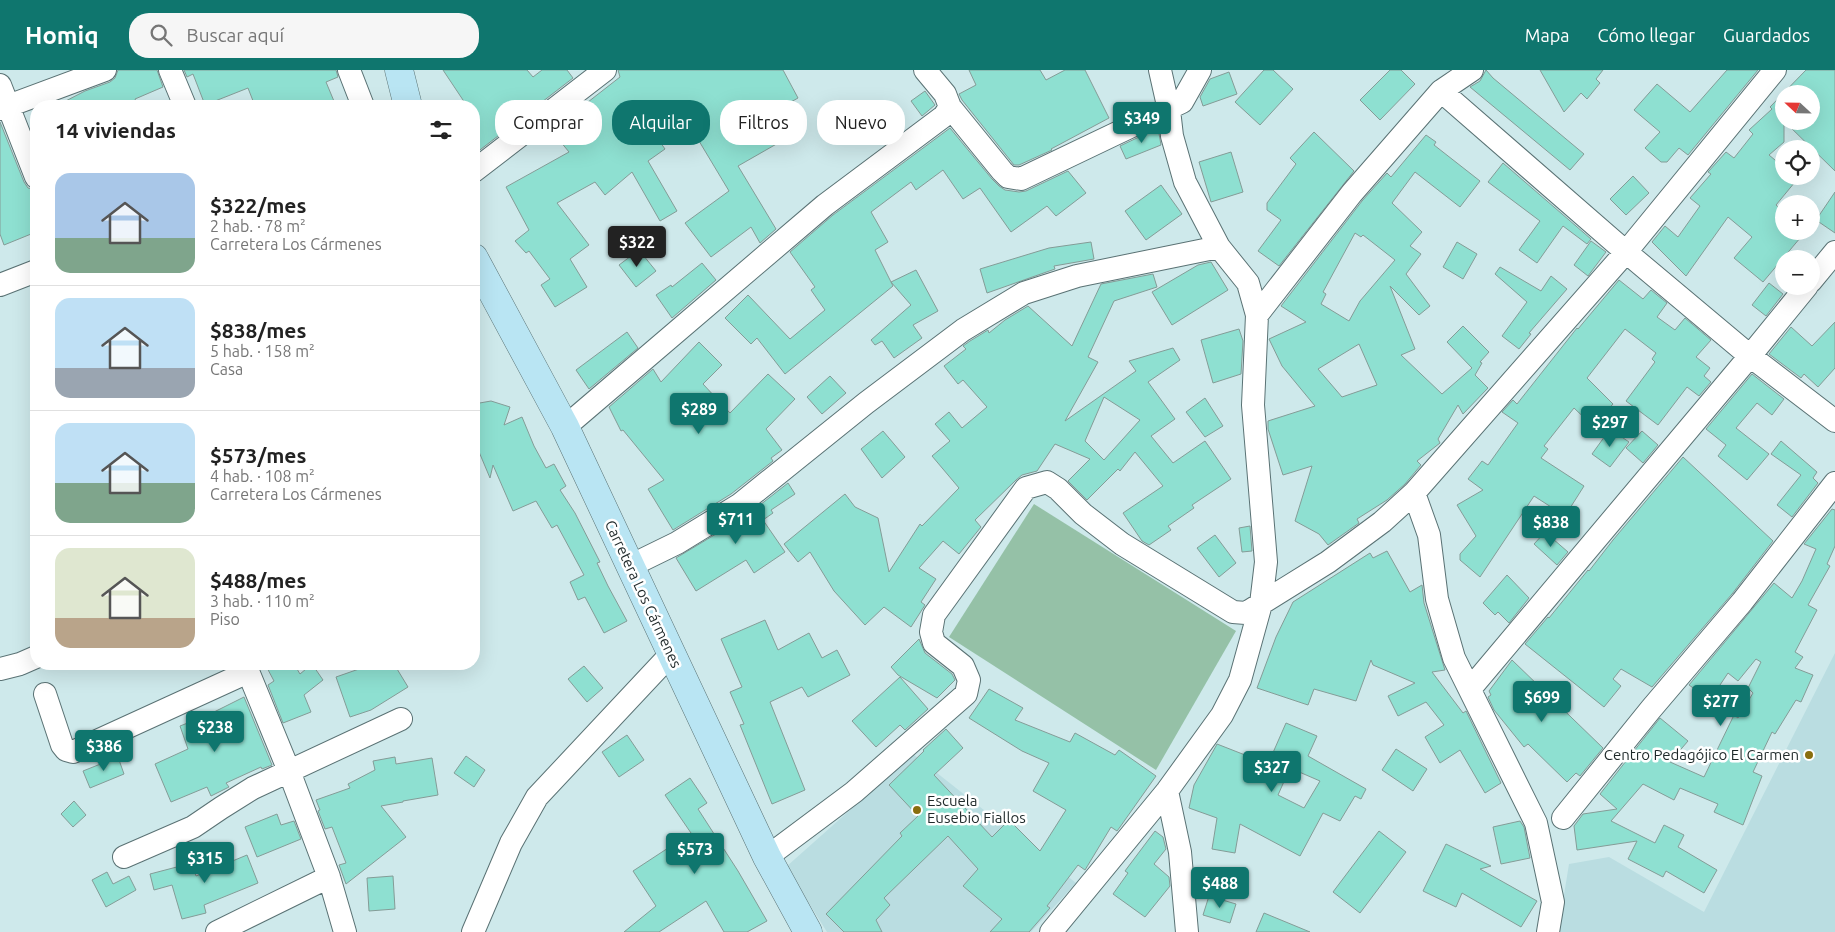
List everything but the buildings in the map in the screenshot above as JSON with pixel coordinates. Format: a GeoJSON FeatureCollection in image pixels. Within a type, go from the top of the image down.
{"type":"FeatureCollection","features":[{"type":"Feature","properties":{"kind":"main road"},"geometry":{"type":"LineString","coordinates":[[398,70],[406,100]]}},
{"type":"Feature","properties":{"kind":"main road","name":"Carretera Los Cármenes"},"geometry":{"type":"LineString","coordinates":[[480,271],[565,427],[767,857],[808,932]]}},
{"type":"Feature","properties":{"kind":"street"},"geometry":{"type":"LineString","coordinates":[[30,163],[3,100],[105,70]]}},
{"type":"Feature","properties":{"kind":"street"},"geometry":{"type":"LineString","coordinates":[[170,70],[182,100]]}},
{"type":"Feature","properties":{"kind":"street"},"geometry":{"type":"LineString","coordinates":[[349,70],[361,100]]}},
{"type":"Feature","properties":{"kind":"street"},"geometry":{"type":"LineString","coordinates":[[480,166],[605,70]]}},
{"type":"Feature","properties":{"kind":"street"},"geometry":{"type":"LineString","coordinates":[[925,70],[945,94],[950,107],[1008,178],[1020,179],[1169,110],[1182,102],[1200,70]]}},
{"type":"Feature","properties":{"kind":"street"},"geometry":{"type":"LineString","coordinates":[[1050,932],[1167,791],[1222,715],[1240,680],[1261,604],[1266,562],[1253,405],[1257,315],[1248,282],[1219,247],[1185,182],[1172,136],[1169,110],[1160,70]]}},
{"type":"Feature","properties":{"kind":"street"},"geometry":{"type":"LineString","coordinates":[[1257,315],[1352,193],[1441,91],[1472,70]]}},
{"type":"Feature","properties":{"kind":"street"},"geometry":{"type":"LineString","coordinates":[[767,857],[854,792],[966,694],[969,680],[964,666],[934,643],[931,632],[934,615],[1026,488],[1047,482],[1083,514],[1122,544],[1233,612],[1246,613],[1328,562],[1382,522],[1414,494],[1626,252],[1775,70]]}},
{"type":"Feature","properties":{"kind":"street"},"geometry":{"type":"LineString","coordinates":[[1441,91],[1626,252],[1750,356],[1835,421]]}},
{"type":"Feature","properties":{"kind":"street"},"geometry":{"type":"LineString","coordinates":[[565,427],[825,205],[944,116],[950,107]]}},
{"type":"Feature","properties":{"kind":"street"},"geometry":{"type":"LineString","coordinates":[[630,566],[677,543],[739,505],[963,330],[1024,292],[1077,276],[1219,247]]}},
{"type":"Feature","properties":{"kind":"street"},"geometry":{"type":"LineString","coordinates":[[1820,270],[1835,252]]}},
{"type":"Feature","properties":{"kind":"street"},"geometry":{"type":"LineString","coordinates":[[0,285],[30,273]]}},
{"type":"Feature","properties":{"kind":"street"},"geometry":{"type":"LineString","coordinates":[[1470,689],[1800,295]]}},
{"type":"Feature","properties":{"kind":"street"},"geometry":{"type":"LineString","coordinates":[[1563,818],[1650,709],[1742,602],[1835,483]]}},
{"type":"Feature","properties":{"kind":"street"},"geometry":{"type":"LineString","coordinates":[[1414,494],[1429,535],[1438,599],[1454,658],[1536,823],[1553,902],[1548,932]]}},
{"type":"Feature","properties":{"kind":"street"},"geometry":{"type":"LineString","coordinates":[[473,932],[511,843],[537,797],[671,654]]}},
{"type":"Feature","properties":{"kind":"street"},"geometry":{"type":"LineString","coordinates":[[0,669],[30,660]]}},
{"type":"Feature","properties":{"kind":"street"},"geometry":{"type":"LineString","coordinates":[[45,694],[62,745],[66,750],[73,752],[242,670]]}},
{"type":"Feature","properties":{"kind":"street"},"geometry":{"type":"LineString","coordinates":[[247,670],[289,771],[328,877],[345,932]]}},
{"type":"Feature","properties":{"kind":"street"},"geometry":{"type":"LineString","coordinates":[[124,857],[193,827],[229,803],[289,771],[400,720]]}},
{"type":"Feature","properties":{"kind":"street"},"geometry":{"type":"LineString","coordinates":[[1167,791],[1180,852],[1187,932]]}},
{"type":"Feature","properties":{"kind":"street"},"geometry":{"type":"LineString","coordinates":[[217,932],[328,877]]}},
{"type":"Feature","properties":{"kind":"shaded area","name":"Centro Pedagójico El Carmen"},"geometry":{"type":"Polygon","coordinates":[[[1835,653],[1835,932],[1558,932],[1569,864],[1609,857],[1704,912],[1835,653]]]}},
{"type":"Feature","properties":{"kind":"shaded area","name":"Escuela Eusebio Fiallos"},"geometry":{"type":"Polygon","coordinates":[[[913,754],[1076,883],[1031,932],[827,932],[786,867],[913,754]]]}},
{"type":"Feature","properties":{"kind":"green space"},"geometry":{"type":"Polygon","coordinates":[[[1034,504],[1236,631],[1156,770],[949,637],[1034,504]]]}},
{"type":"Feature","properties":{"kind":"place","name":"Centro Pedagójico El Carmen"},"geometry":{"type":"Point","coordinates":[1809,755]}},
{"type":"Feature","properties":{"kind":"place","name":"Escuela Eusebio Fiallos"},"geometry":{"type":"Point","coordinates":[917,810]}}]}
